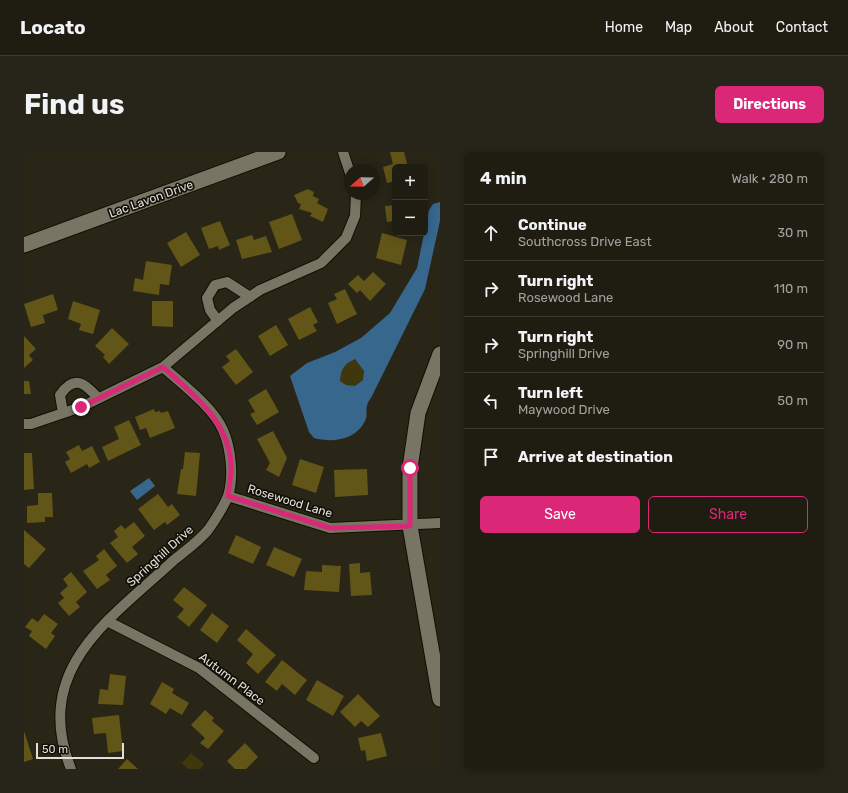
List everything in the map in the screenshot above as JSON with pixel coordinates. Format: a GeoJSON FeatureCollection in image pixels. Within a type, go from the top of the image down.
{"type":"FeatureCollection","features":[{"type":"Feature","properties":{"kind":"street"},"geometry":{"type":"LineString","coordinates":[[343,152],[347,164]]}},
{"type":"Feature","properties":{"kind":"street","name":"Lac Lavon Drive"},"geometry":{"type":"LineString","coordinates":[[24,245],[269,154]]}},
{"type":"Feature","properties":{"kind":"street"},"geometry":{"type":"LineString","coordinates":[[24,424],[31,424],[62,413],[98,398],[163,367],[218,321],[260,290],[321,263],[346,238],[355,216],[356,200]]}},
{"type":"Feature","properties":{"kind":"street"},"geometry":{"type":"LineString","coordinates":[[218,321],[210,310],[207,298],[215,285],[227,282],[250,297]]}},
{"type":"Feature","properties":{"kind":"street"},"geometry":{"type":"LineString","coordinates":[[440,354],[418,413],[410,468],[410,526],[440,699]]}},
{"type":"Feature","properties":{"kind":"street","name":"Springhill Drive"},"geometry":{"type":"LineString","coordinates":[[71,769],[65,755],[60,724],[62,694],[71,667],[87,642],[107,621],[208,530],[228,496],[232,463],[223,430],[208,409],[163,367]]}},
{"type":"Feature","properties":{"kind":"street"},"geometry":{"type":"LineString","coordinates":[[62,413],[60,395],[65,387],[78,382],[86,385],[98,398]]}},
{"type":"Feature","properties":{"kind":"street","name":"Rosewood Lane"},"geometry":{"type":"LineString","coordinates":[[228,496],[330,528],[410,526],[440,523]]}},
{"type":"Feature","properties":{"kind":"street","name":"Autumn Place"},"geometry":{"type":"LineString","coordinates":[[107,621],[199,668],[314,758]]}},
{"type":"Feature","properties":{"kind":"shaded area"},"geometry":{"type":"Polygon","coordinates":[[[355,359],[364,371],[363,380],[355,386],[346,385],[340,381],[342,370],[348,363],[355,359]]]}},
{"type":"Feature","properties":{"kind":"shaded area"},"geometry":{"type":"Polygon","coordinates":[[[191,753],[204,764],[201,769],[188,769],[182,763],[191,753]]]}},
{"type":"Feature","properties":{"kind":"water"},"geometry":{"type":"Polygon","coordinates":[[[440,202],[440,221],[425,289],[367,405],[365,421],[356,432],[350,436],[336,440],[314,438],[309,432],[290,376],[307,363],[335,352],[361,338],[390,313],[417,268],[424,236],[428,236],[429,210],[433,204],[440,202]],[[355,359],[344,367],[341,373],[340,381],[346,385],[355,386],[363,380],[364,371],[355,359]]]}},
{"type":"Feature","properties":{"kind":"water"},"geometry":{"type":"Polygon","coordinates":[[[149,478],[155,486],[137,500],[130,491],[149,478]]]}},
{"type":"Feature","properties":{"kind":"building"},"geometry":{"type":"Polygon","coordinates":[[[390,152],[404,152],[407,164],[393,164],[390,152]]]}},
{"type":"Feature","properties":{"kind":"building"},"geometry":{"type":"Polygon","coordinates":[[[392,164],[392,182],[387,183],[383,167],[392,164]]]}},
{"type":"Feature","properties":{"kind":"building"},"geometry":{"type":"Polygon","coordinates":[[[308,189],[314,192],[313,196],[319,199],[317,203],[328,209],[323,222],[310,216],[312,213],[299,209],[301,204],[298,203],[294,195],[308,189]]]}},
{"type":"Feature","properties":{"kind":"building"},"geometry":{"type":"Polygon","coordinates":[[[392,205],[392,221],[387,222],[385,206],[392,205]]]}},
{"type":"Feature","properties":{"kind":"building"},"geometry":{"type":"Polygon","coordinates":[[[292,214],[302,240],[279,249],[269,222],[292,214]]]}},
{"type":"Feature","properties":{"kind":"building"},"geometry":{"type":"Polygon","coordinates":[[[220,221],[230,245],[219,250],[218,246],[209,249],[201,228],[220,221]]]}},
{"type":"Feature","properties":{"kind":"building"},"geometry":{"type":"Polygon","coordinates":[[[186,232],[200,255],[181,267],[167,243],[186,232]]]}},
{"type":"Feature","properties":{"kind":"building"},"geometry":{"type":"Polygon","coordinates":[[[382,233],[407,240],[401,265],[376,258],[382,233]]]}},
{"type":"Feature","properties":{"kind":"building"},"geometry":{"type":"Polygon","coordinates":[[[252,235],[254,240],[266,236],[272,252],[242,259],[236,240],[252,235]]]}},
{"type":"Feature","properties":{"kind":"building"},"geometry":{"type":"Polygon","coordinates":[[[146,261],[172,265],[169,285],[160,284],[159,295],[133,291],[135,278],[143,280],[146,261]]]}},
{"type":"Feature","properties":{"kind":"building"},"geometry":{"type":"Polygon","coordinates":[[[373,272],[386,284],[370,301],[360,290],[357,293],[348,284],[358,275],[364,281],[373,272]]]}},
{"type":"Feature","properties":{"kind":"building"},"geometry":{"type":"Polygon","coordinates":[[[345,289],[357,314],[337,324],[328,303],[337,299],[334,294],[345,289]]]}},
{"type":"Feature","properties":{"kind":"building"},"geometry":{"type":"Polygon","coordinates":[[[53,294],[58,310],[43,315],[45,323],[31,327],[24,304],[53,294]]]}},
{"type":"Feature","properties":{"kind":"building"},"geometry":{"type":"Polygon","coordinates":[[[73,301],[100,310],[93,334],[79,330],[81,324],[68,319],[73,301]]]}},
{"type":"Feature","properties":{"kind":"building"},"geometry":{"type":"Polygon","coordinates":[[[152,301],[173,301],[173,327],[152,326],[152,301]]]}},
{"type":"Feature","properties":{"kind":"building"},"geometry":{"type":"Polygon","coordinates":[[[310,307],[318,322],[313,325],[317,331],[299,340],[288,319],[310,307]]]}},
{"type":"Feature","properties":{"kind":"building"},"geometry":{"type":"Polygon","coordinates":[[[276,325],[288,345],[270,356],[258,336],[276,325]]]}},
{"type":"Feature","properties":{"kind":"building"},"geometry":{"type":"Polygon","coordinates":[[[112,328],[129,344],[109,364],[103,357],[105,355],[95,346],[112,328]]]}},
{"type":"Feature","properties":{"kind":"building"},"geometry":{"type":"Polygon","coordinates":[[[24,336],[36,349],[29,355],[33,360],[24,368],[24,336]]]}},
{"type":"Feature","properties":{"kind":"building"},"geometry":{"type":"Polygon","coordinates":[[[236,349],[253,372],[236,385],[222,367],[230,361],[226,356],[236,349]]]}},
{"type":"Feature","properties":{"kind":"building"},"geometry":{"type":"Polygon","coordinates":[[[24,381],[29,381],[31,394],[24,394],[24,381]]]}},
{"type":"Feature","properties":{"kind":"building"},"geometry":{"type":"Polygon","coordinates":[[[266,389],[279,412],[257,425],[250,414],[255,412],[248,400],[266,389]]]}},
{"type":"Feature","properties":{"kind":"building"},"geometry":{"type":"Polygon","coordinates":[[[154,409],[155,412],[160,411],[161,413],[168,411],[175,428],[150,438],[146,428],[140,430],[135,417],[154,409]]]}},
{"type":"Feature","properties":{"kind":"building"},"geometry":{"type":"Polygon","coordinates":[[[129,420],[141,445],[108,461],[102,447],[119,439],[114,427],[129,420]]]}},
{"type":"Feature","properties":{"kind":"building"},"geometry":{"type":"Polygon","coordinates":[[[273,431],[287,458],[279,477],[266,470],[270,463],[257,439],[273,431]]]}},
{"type":"Feature","properties":{"kind":"building"},"geometry":{"type":"Polygon","coordinates":[[[79,445],[82,451],[92,446],[100,462],[89,468],[87,464],[71,473],[65,462],[70,459],[66,452],[79,445]]]}},
{"type":"Feature","properties":{"kind":"building"},"geometry":{"type":"Polygon","coordinates":[[[185,452],[200,453],[196,496],[177,494],[181,469],[183,469],[185,452]]]}},
{"type":"Feature","properties":{"kind":"building"},"geometry":{"type":"Polygon","coordinates":[[[24,453],[32,453],[34,489],[24,490],[24,453]]]}},
{"type":"Feature","properties":{"kind":"building"},"geometry":{"type":"Polygon","coordinates":[[[300,459],[324,467],[316,493],[292,485],[300,459]]]}},
{"type":"Feature","properties":{"kind":"building"},"geometry":{"type":"Polygon","coordinates":[[[367,469],[368,495],[335,497],[334,470],[367,469]]]}},
{"type":"Feature","properties":{"kind":"building"},"geometry":{"type":"Polygon","coordinates":[[[38,493],[52,493],[53,517],[45,517],[45,522],[27,523],[27,506],[38,505],[38,493]]]}},
{"type":"Feature","properties":{"kind":"building"},"geometry":{"type":"Polygon","coordinates":[[[158,494],[168,507],[172,504],[180,515],[167,525],[165,522],[154,530],[138,509],[158,494]]]}},
{"type":"Feature","properties":{"kind":"building"},"geometry":{"type":"Polygon","coordinates":[[[134,522],[145,536],[132,547],[138,554],[127,563],[110,543],[118,537],[114,531],[121,525],[125,529],[134,522]]]}},
{"type":"Feature","properties":{"kind":"building"},"geometry":{"type":"Polygon","coordinates":[[[24,530],[46,549],[29,568],[24,564],[24,530]]]}},
{"type":"Feature","properties":{"kind":"building"},"geometry":{"type":"Polygon","coordinates":[[[236,535],[261,547],[253,564],[228,553],[236,535]]]}},
{"type":"Feature","properties":{"kind":"building"},"geometry":{"type":"Polygon","coordinates":[[[274,547],[302,559],[294,577],[266,565],[274,547]]]}},
{"type":"Feature","properties":{"kind":"building"},"geometry":{"type":"Polygon","coordinates":[[[104,549],[117,566],[106,575],[110,580],[97,589],[83,571],[99,560],[96,556],[104,549]]]}},
{"type":"Feature","properties":{"kind":"building"},"geometry":{"type":"Polygon","coordinates":[[[360,563],[360,573],[370,572],[372,595],[351,596],[349,564],[360,563]]]}},
{"type":"Feature","properties":{"kind":"building"},"geometry":{"type":"Polygon","coordinates":[[[322,565],[341,566],[339,592],[304,590],[306,571],[322,572],[322,565]]]}},
{"type":"Feature","properties":{"kind":"building"},"geometry":{"type":"Polygon","coordinates":[[[71,572],[87,592],[76,602],[80,607],[69,616],[58,603],[64,598],[60,593],[68,586],[63,579],[71,572]]]}},
{"type":"Feature","properties":{"kind":"building"},"geometry":{"type":"Polygon","coordinates":[[[184,587],[207,605],[189,627],[177,617],[184,609],[173,600],[184,587]]]}},
{"type":"Feature","properties":{"kind":"building"},"geometry":{"type":"Polygon","coordinates":[[[212,613],[229,626],[217,643],[200,630],[212,613]]]}},
{"type":"Feature","properties":{"kind":"building"},"geometry":{"type":"Polygon","coordinates":[[[44,614],[58,624],[51,633],[55,636],[46,649],[29,636],[32,631],[25,627],[32,618],[38,622],[44,614]]]}},
{"type":"Feature","properties":{"kind":"building"},"geometry":{"type":"Polygon","coordinates":[[[246,629],[276,655],[258,674],[246,663],[253,654],[237,640],[246,629]]]}},
{"type":"Feature","properties":{"kind":"building"},"geometry":{"type":"Polygon","coordinates":[[[282,660],[307,680],[295,695],[282,684],[277,691],[265,682],[282,660]]]}},
{"type":"Feature","properties":{"kind":"building"},"geometry":{"type":"Polygon","coordinates":[[[110,674],[126,676],[123,705],[98,704],[100,689],[108,690],[110,674]]]}},
{"type":"Feature","properties":{"kind":"building"},"geometry":{"type":"Polygon","coordinates":[[[317,680],[344,696],[333,716],[306,700],[317,680]]]}},
{"type":"Feature","properties":{"kind":"building"},"geometry":{"type":"Polygon","coordinates":[[[162,682],[174,689],[172,693],[189,703],[182,715],[170,708],[166,714],[150,704],[162,682]]]}},
{"type":"Feature","properties":{"kind":"building"},"geometry":{"type":"Polygon","coordinates":[[[358,694],[380,716],[368,727],[361,721],[355,727],[340,712],[358,694]]]}},
{"type":"Feature","properties":{"kind":"building"},"geometry":{"type":"Polygon","coordinates":[[[205,710],[214,718],[212,721],[224,731],[208,749],[200,743],[205,738],[191,725],[205,710]]]}},
{"type":"Feature","properties":{"kind":"building"},"geometry":{"type":"Polygon","coordinates":[[[119,715],[123,751],[108,753],[106,733],[94,734],[92,718],[119,715]]]}},
{"type":"Feature","properties":{"kind":"building"},"geometry":{"type":"Polygon","coordinates":[[[24,731],[33,759],[24,762],[24,731]]]}},
{"type":"Feature","properties":{"kind":"building"},"geometry":{"type":"Polygon","coordinates":[[[381,733],[387,756],[367,761],[365,750],[361,751],[358,738],[381,733]]]}},
{"type":"Feature","properties":{"kind":"building"},"geometry":{"type":"Polygon","coordinates":[[[245,743],[258,757],[246,769],[235,769],[227,761],[245,743]]]}},
{"type":"Feature","properties":{"kind":"building"},"geometry":{"type":"Polygon","coordinates":[[[127,759],[138,769],[118,769],[127,759]]]}},
{"type":"Feature","properties":{"kind":"route"},"geometry":{"type":"LineString","coordinates":[[81,407],[163,367],[208,409],[223,430],[232,463],[228,496],[330,528],[410,526],[410,468]]}}]}
